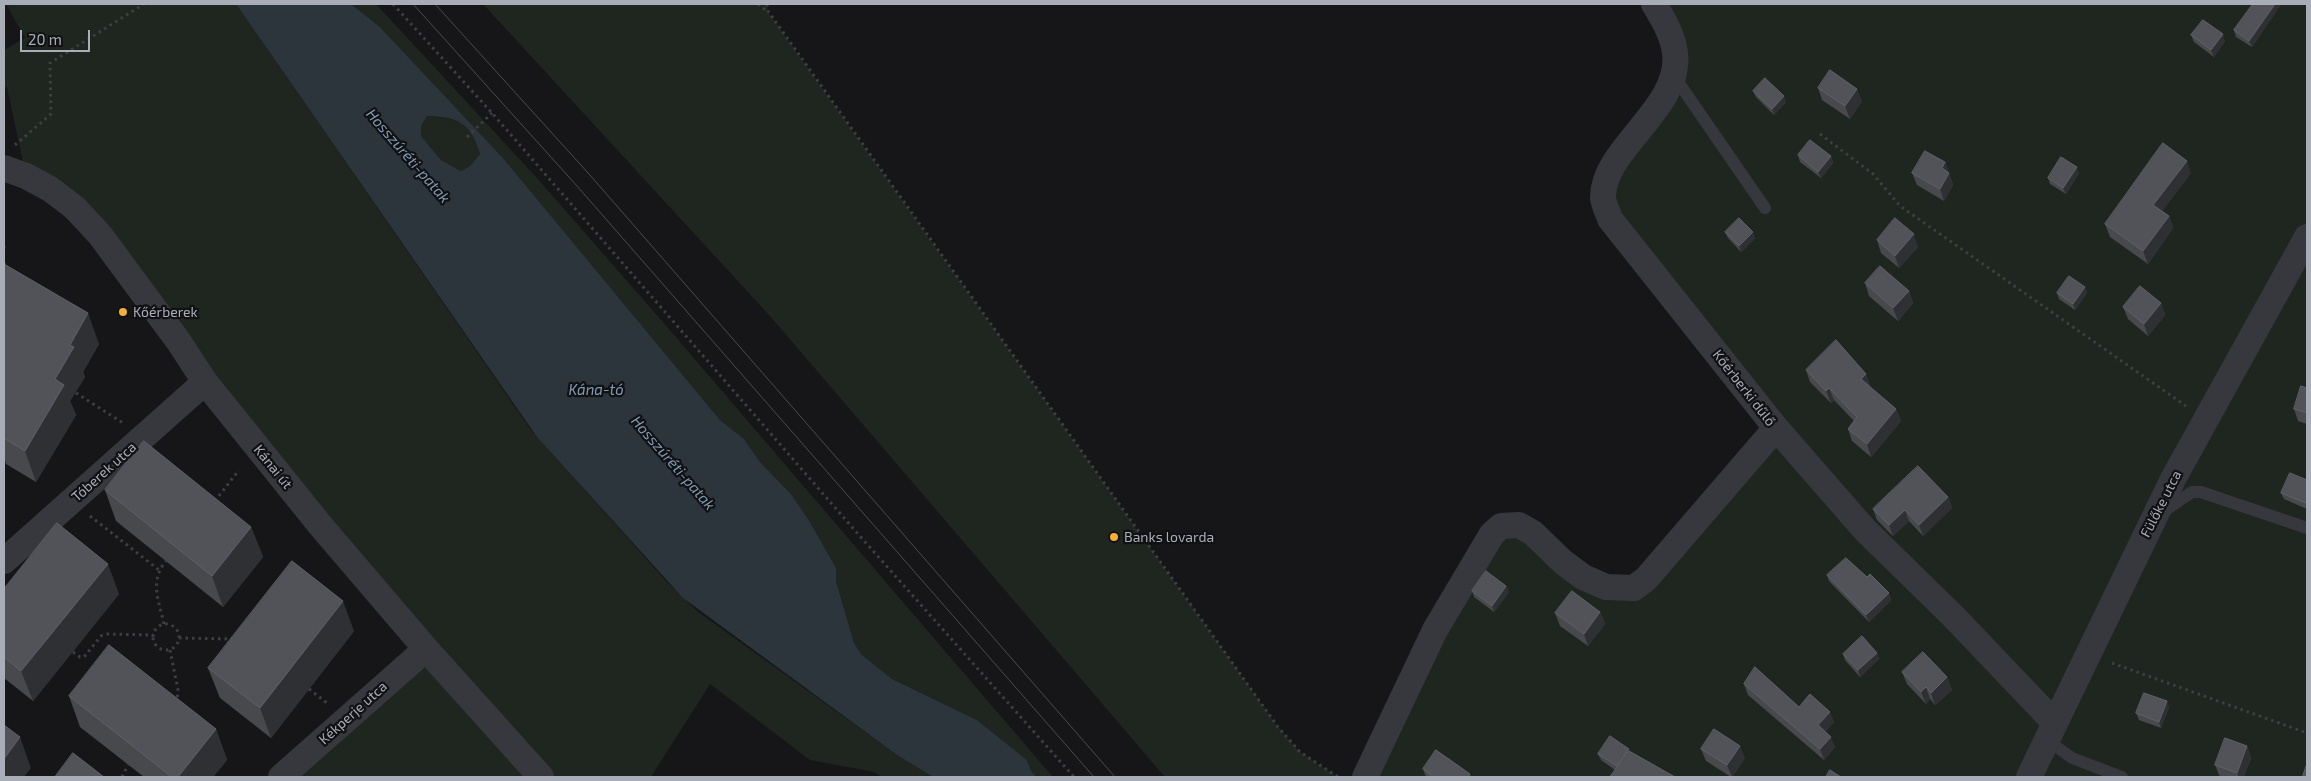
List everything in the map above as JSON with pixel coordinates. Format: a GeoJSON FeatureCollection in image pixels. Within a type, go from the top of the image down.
{"type":"FeatureCollection","features":[{"type":"Feature","properties":{"kind":"street","name":"Kőérberki dűlő"},"geometry":{"type":"LineString","coordinates":[[1654,4],[1668,27],[1675,53],[1674,76],[1666,94],[1618,158],[1607,179],[1603,198],[1610,219],[1776,428],[1865,530],[1954,616],[2051,732]]}},
{"type":"Feature","properties":{"kind":"street","name":"Kánai út"},"geometry":{"type":"LineString","coordinates":[[4,168],[26,176],[50,189],[75,208],[100,235],[148,299],[205,382],[320,525],[541,777]]}},
{"type":"Feature","properties":{"kind":"street","name":"Fülőke utca"},"geometry":{"type":"LineString","coordinates":[[2029,777],[2153,518],[2206,418],[2307,237]]}},
{"type":"Feature","properties":{"kind":"street","name":"Tóberek utca"},"geometry":{"type":"LineString","coordinates":[[4,561],[205,382]]}},
{"type":"Feature","properties":{"kind":"street"},"geometry":{"type":"LineString","coordinates":[[1365,777],[1435,630],[1492,534],[1501,526],[1519,525],[1533,533],[1563,562],[1583,577],[1606,587],[1634,588],[1646,579],[1776,428]]}},
{"type":"Feature","properties":{"kind":"street","name":"Kékperje utca"},"geometry":{"type":"LineString","coordinates":[[281,777],[426,648]]}},
{"type":"Feature","properties":{"kind":"lane"},"geometry":{"type":"LineString","coordinates":[[1674,76],[1765,208]]}},
{"type":"Feature","properties":{"kind":"lane"},"geometry":{"type":"LineString","coordinates":[[2153,518],[2192,492],[2201,492],[2307,528]]}},
{"type":"Feature","properties":{"kind":"lane"},"geometry":{"type":"LineString","coordinates":[[2051,732],[2072,758],[2122,777]]}},
{"type":"Feature","properties":{"kind":"path"},"geometry":{"type":"LineString","coordinates":[[15,145],[51,114],[50,63],[144,4]]}},
{"type":"Feature","properties":{"kind":"path"},"geometry":{"type":"LineString","coordinates":[[393,4],[492,113],[858,534],[1074,777]]}},
{"type":"Feature","properties":{"kind":"path"},"geometry":{"type":"LineString","coordinates":[[758,4],[768,12],[1278,727],[1300,752],[1338,777]]}},
{"type":"Feature","properties":{"kind":"path"},"geometry":{"type":"LineString","coordinates":[[767,4],[768,12]]}},
{"type":"Feature","properties":{"kind":"path"},"geometry":{"type":"LineString","coordinates":[[466,137],[492,113]]}},
{"type":"Feature","properties":{"kind":"path"},"geometry":{"type":"LineString","coordinates":[[1820,134],[1873,174],[1900,206],[2172,398],[2206,418]]}},
{"type":"Feature","properties":{"kind":"path"},"geometry":{"type":"LineString","coordinates":[[4,246],[4,251]]}},
{"type":"Feature","properties":{"kind":"path"},"geometry":{"type":"LineString","coordinates":[[76,393],[128,426]]}},
{"type":"Feature","properties":{"kind":"path"},"geometry":{"type":"LineString","coordinates":[[212,505],[239,470]]}},
{"type":"Feature","properties":{"kind":"path"},"geometry":{"type":"LineString","coordinates":[[85,512],[159,570]]}},
{"type":"Feature","properties":{"kind":"path"},"geometry":{"type":"LineString","coordinates":[[164,624],[155,585],[159,570],[166,562]]}},
{"type":"Feature","properties":{"kind":"path"},"geometry":{"type":"LineString","coordinates":[[164,624],[172,625],[177,630],[180,638],[170,650],[162,649],[155,644],[153,635],[157,628],[164,624]]}},
{"type":"Feature","properties":{"kind":"path"},"geometry":{"type":"LineString","coordinates":[[73,652],[80,657],[84,657],[101,636],[107,634],[153,635]]}},
{"type":"Feature","properties":{"kind":"path"},"geometry":{"type":"LineString","coordinates":[[180,638],[239,639]]}},
{"type":"Feature","properties":{"kind":"path"},"geometry":{"type":"LineString","coordinates":[[170,650],[178,690],[177,702],[173,708]]}},
{"type":"Feature","properties":{"kind":"path"},"geometry":{"type":"LineString","coordinates":[[2088,655],[2307,733]]}},
{"type":"Feature","properties":{"kind":"path"},"geometry":{"type":"LineString","coordinates":[[309,689],[333,708]]}},
{"type":"Feature","properties":{"kind":"path"},"geometry":{"type":"LineString","coordinates":[[122,777],[128,765]]}},
{"type":"Feature","properties":{"kind":"shaded area"},"geometry":{"type":"Polygon","coordinates":[[[6,4],[236,4],[531,430],[667,582],[697,611],[897,755],[933,777],[882,777],[874,772],[810,760],[710,684],[651,777],[281,777],[425,649],[159,315],[26,176],[7,87],[4,88],[4,50],[25,38],[6,4]]]}},
{"type":"Feature","properties":{"kind":"shaded area"},"geometry":{"type":"Polygon","coordinates":[[[351,4],[376,4],[537,178],[1053,777],[1037,777],[1031,771],[1027,760],[977,720],[892,679],[862,655],[854,643],[836,581],[836,568],[810,522],[791,494],[760,462],[744,439],[720,420],[503,158],[380,27],[351,4]]]}},
{"type":"Feature","properties":{"kind":"shaded area"},"geometry":{"type":"Polygon","coordinates":[[[483,4],[767,4],[768,12],[1278,727],[1300,752],[1338,777],[1165,777],[770,316],[483,4]]]}},
{"type":"Feature","properties":{"kind":"shaded area"},"geometry":{"type":"Polygon","coordinates":[[[1654,4],[2307,4],[2307,777],[1365,777],[1501,526],[1563,562],[1634,588],[1775,428],[1603,198],[1674,76],[1654,4]]]}},
{"type":"Feature","properties":{"kind":"shaded area"},"geometry":{"type":"Polygon","coordinates":[[[427,116],[455,121],[467,128],[480,154],[470,166],[461,171],[441,160],[421,136],[421,126],[427,116]]]}},
{"type":"Feature","properties":{"kind":"water","name":"Kána-tó"},"geometry":{"type":"Polygon","coordinates":[[[236,4],[351,4],[380,27],[503,158],[720,420],[744,439],[760,462],[791,494],[810,522],[836,568],[836,581],[854,643],[862,655],[892,679],[977,720],[1027,760],[1031,771],[1037,777],[933,777],[897,755],[683,598],[537,437],[236,4]],[[427,116],[421,126],[421,136],[441,160],[461,171],[470,166],[480,154],[476,144],[472,135],[462,124],[455,120],[427,116]]]}},
{"type":"Feature","properties":{"kind":"building"},"geometry":{"type":"Polygon","coordinates":[[[2253,4],[2275,4],[2249,41],[2234,30],[2253,4]]]}},
{"type":"Feature","properties":{"kind":"building"},"geometry":{"type":"Polygon","coordinates":[[[2203,20],[2223,34],[2211,50],[2191,35],[2203,20]]]}},
{"type":"Feature","properties":{"kind":"building"},"geometry":{"type":"Polygon","coordinates":[[[1830,70],[1857,89],[1845,106],[1818,88],[1830,70]]]}},
{"type":"Feature","properties":{"kind":"building"},"geometry":{"type":"Polygon","coordinates":[[[1765,78],[1784,96],[1772,109],[1753,91],[1765,78]]]}},
{"type":"Feature","properties":{"kind":"building"},"geometry":{"type":"Polygon","coordinates":[[[1810,140],[1831,156],[1818,172],[1798,155],[1810,140]]]}},
{"type":"Feature","properties":{"kind":"building"},"geometry":{"type":"Polygon","coordinates":[[[2163,143],[2187,161],[2153,205],[2169,216],[2143,251],[2105,224],[2163,143]]]}},
{"type":"Feature","properties":{"kind":"building"},"geometry":{"type":"Polygon","coordinates":[[[1925,151],[1945,162],[1942,168],[1949,173],[1940,189],[1912,173],[1925,151]]]}},
{"type":"Feature","properties":{"kind":"building"},"geometry":{"type":"Polygon","coordinates":[[[2061,157],[2077,167],[2063,188],[2048,178],[2061,157]]]}},
{"type":"Feature","properties":{"kind":"building"},"geometry":{"type":"Polygon","coordinates":[[[1739,218],[1753,232],[1739,246],[1725,232],[1739,218]]]}},
{"type":"Feature","properties":{"kind":"building"},"geometry":{"type":"Polygon","coordinates":[[[1895,218],[1914,234],[1895,256],[1877,240],[1895,218]]]}},
{"type":"Feature","properties":{"kind":"building"},"geometry":{"type":"Polygon","coordinates":[[[4,264],[88,313],[70,345],[74,347],[55,379],[64,385],[25,451],[4,438],[4,264]]]}},
{"type":"Feature","properties":{"kind":"building"},"geometry":{"type":"Polygon","coordinates":[[[1880,266],[1909,291],[1893,308],[1865,283],[1880,266]]]}},
{"type":"Feature","properties":{"kind":"building"},"geometry":{"type":"Polygon","coordinates":[[[2069,276],[2085,287],[2073,304],[2057,293],[2069,276]]]}},
{"type":"Feature","properties":{"kind":"building"},"geometry":{"type":"Polygon","coordinates":[[[2140,286],[2161,303],[2144,324],[2123,307],[2140,286]]]}},
{"type":"Feature","properties":{"kind":"building"},"geometry":{"type":"Polygon","coordinates":[[[1836,340],[1866,374],[1861,379],[1896,409],[1867,444],[1848,429],[1857,417],[1829,388],[1826,391],[1806,370],[1836,340]]]}},
{"type":"Feature","properties":{"kind":"building"},"geometry":{"type":"Polygon","coordinates":[[[2301,386],[2307,388],[2307,413],[2294,409],[2301,386]]]}},
{"type":"Feature","properties":{"kind":"building"},"geometry":{"type":"Polygon","coordinates":[[[144,441],[251,527],[212,576],[105,490],[144,441]]]}},
{"type":"Feature","properties":{"kind":"building"},"geometry":{"type":"Polygon","coordinates":[[[1918,466],[1948,497],[1919,525],[1905,510],[1889,525],[1873,509],[1918,466]]]}},
{"type":"Feature","properties":{"kind":"building"},"geometry":{"type":"Polygon","coordinates":[[[2290,473],[2307,480],[2306,503],[2281,493],[2290,473]]]}},
{"type":"Feature","properties":{"kind":"building"},"geometry":{"type":"Polygon","coordinates":[[[57,523],[108,564],[21,671],[4,657],[4,589],[57,523]]]}},
{"type":"Feature","properties":{"kind":"building"},"geometry":{"type":"Polygon","coordinates":[[[1846,558],[1867,577],[1870,574],[1889,593],[1866,615],[1827,575],[1846,558]]]}},
{"type":"Feature","properties":{"kind":"building"},"geometry":{"type":"Polygon","coordinates":[[[292,561],[343,601],[260,708],[208,668],[292,561]]]}},
{"type":"Feature","properties":{"kind":"building"},"geometry":{"type":"Polygon","coordinates":[[[1486,571],[1506,586],[1492,606],[1472,591],[1486,571]]]}},
{"type":"Feature","properties":{"kind":"building"},"geometry":{"type":"Polygon","coordinates":[[[1572,591],[1600,612],[1584,634],[1555,613],[1572,591]]]}},
{"type":"Feature","properties":{"kind":"building"},"geometry":{"type":"Polygon","coordinates":[[[1862,636],[1877,653],[1858,670],[1843,654],[1862,636]]]}},
{"type":"Feature","properties":{"kind":"building"},"geometry":{"type":"Polygon","coordinates":[[[109,645],[216,729],[178,777],[172,777],[69,696],[109,645]]]}},
{"type":"Feature","properties":{"kind":"building"},"geometry":{"type":"Polygon","coordinates":[[[1923,652],[1947,677],[1931,693],[1926,687],[1921,692],[1902,672],[1923,652]]]}},
{"type":"Feature","properties":{"kind":"building"},"geometry":{"type":"Polygon","coordinates":[[[1755,667],[1799,707],[1810,694],[1830,712],[1818,725],[1831,737],[1820,749],[1744,684],[1755,667]]]}},
{"type":"Feature","properties":{"kind":"building"},"geometry":{"type":"Polygon","coordinates":[[[2144,693],[2167,701],[2159,722],[2136,713],[2144,693]]]}},
{"type":"Feature","properties":{"kind":"building"},"geometry":{"type":"Polygon","coordinates":[[[4,725],[20,737],[4,759],[4,725]]]}},
{"type":"Feature","properties":{"kind":"building"},"geometry":{"type":"Polygon","coordinates":[[[1714,729],[1740,746],[1727,765],[1701,749],[1714,729]]]}},
{"type":"Feature","properties":{"kind":"building"},"geometry":{"type":"Polygon","coordinates":[[[1610,736],[1629,749],[1617,766],[1598,754],[1610,736]]]}},
{"type":"Feature","properties":{"kind":"building"},"geometry":{"type":"Polygon","coordinates":[[[2225,738],[2247,746],[2237,773],[2215,765],[2225,738]]]}},
{"type":"Feature","properties":{"kind":"building"},"geometry":{"type":"Polygon","coordinates":[[[1436,750],[1470,774],[1467,777],[1434,777],[1423,769],[1436,750]]]}},
{"type":"Feature","properties":{"kind":"building"},"geometry":{"type":"Polygon","coordinates":[[[1629,751],[1675,777],[1610,777],[1629,751]]]}},
{"type":"Feature","properties":{"kind":"building"},"geometry":{"type":"Polygon","coordinates":[[[73,753],[104,777],[55,777],[73,753]]]}},
{"type":"Feature","properties":{"kind":"building"},"geometry":{"type":"Polygon","coordinates":[[[2307,764],[2307,777],[2305,777],[2303,776],[2307,764]]]}},
{"type":"Feature","properties":{"kind":"building"},"geometry":{"type":"Polygon","coordinates":[[[1830,770],[1841,777],[1826,777],[1830,770]]]}},
{"type":"Feature","properties":{"kind":"tram line"},"geometry":{"type":"LineString","coordinates":[[413,4],[577,186],[1094,777]]}},
{"type":"Feature","properties":{"kind":"tram line"},"geometry":{"type":"LineString","coordinates":[[435,4],[589,174],[1115,777]]}},
{"type":"Feature","properties":{"kind":"place","name":"Kőérberek"},"geometry":{"type":"Point","coordinates":[123,312]}},
{"type":"Feature","properties":{"kind":"place","name":"Banks lovarda"},"geometry":{"type":"Point","coordinates":[1114,537]}},
{"type":"Feature","properties":{"kind":"water label","name":"Hosszúréti-patak"},"geometry":{"type":"Point","coordinates":[408,156]}},
{"type":"Feature","properties":{"kind":"water label","name":"Hosszúréti-patak"},"geometry":{"type":"Point","coordinates":[673,463]}}]}
